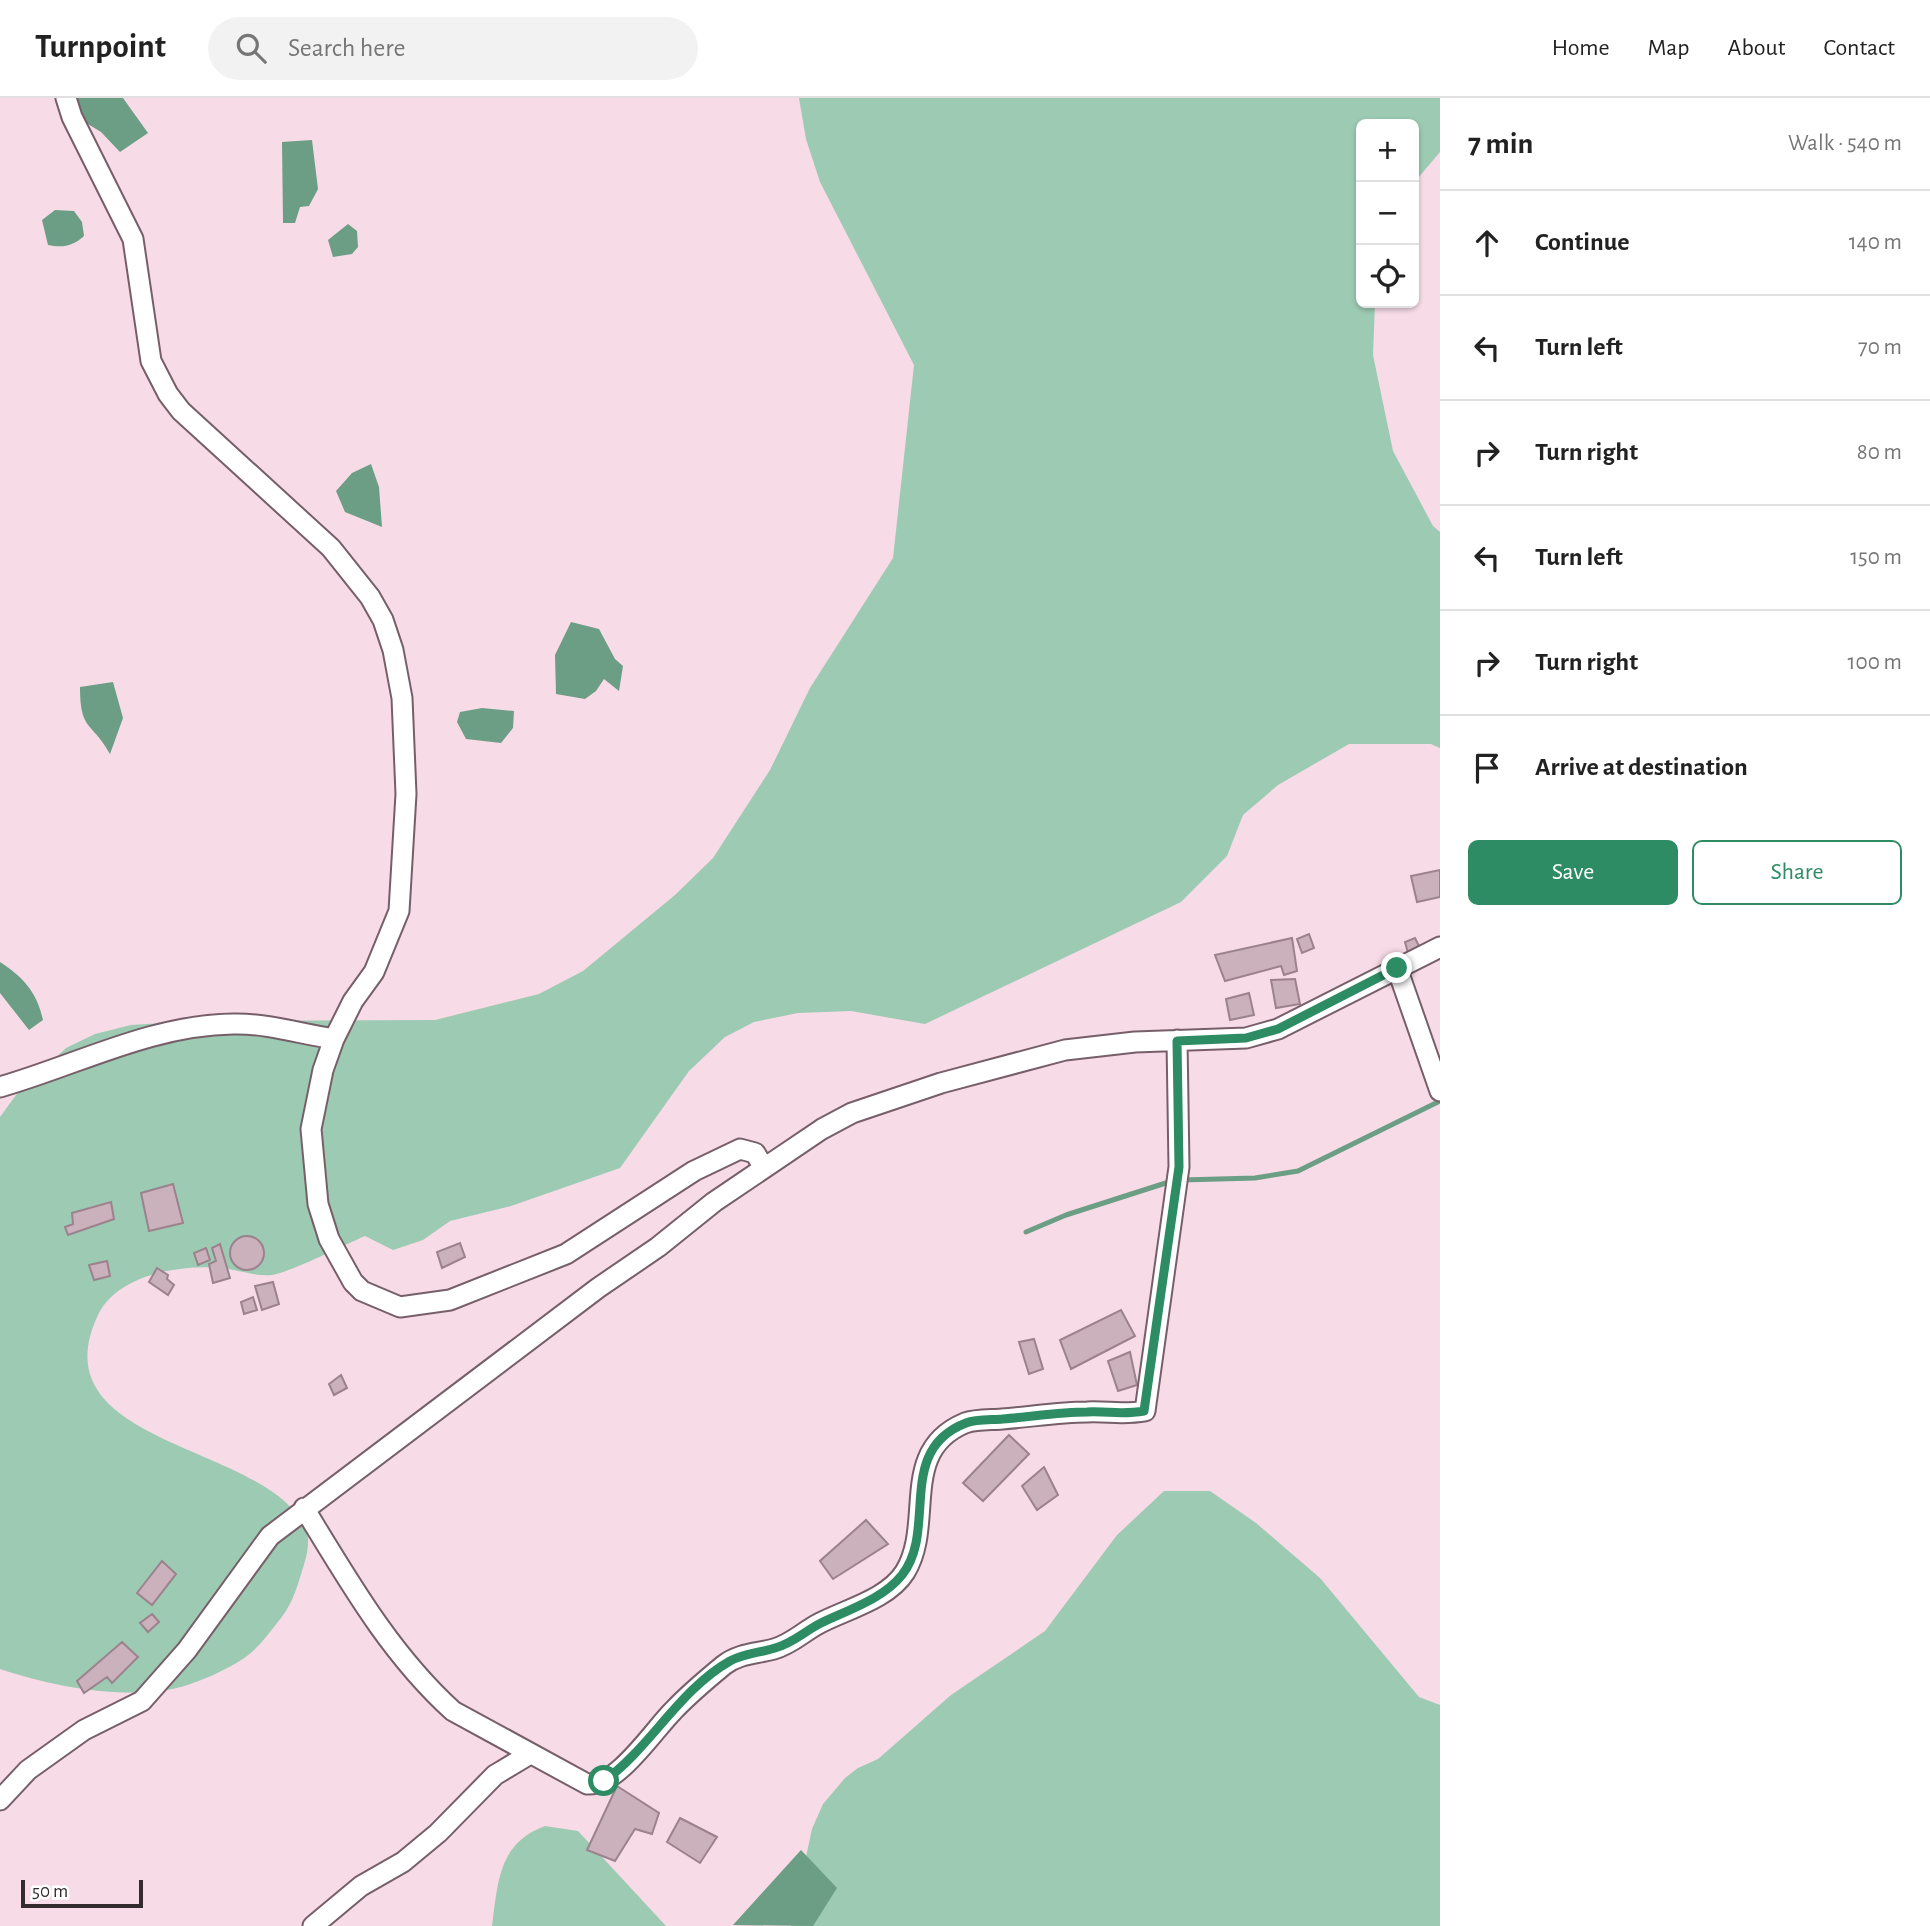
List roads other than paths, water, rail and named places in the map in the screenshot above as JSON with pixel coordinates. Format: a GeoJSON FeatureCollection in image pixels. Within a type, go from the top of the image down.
{"type":"FeatureCollection","features":[{"type":"Feature","properties":{"kind":"street"},"geometry":{"type":"LineString","coordinates":[[66,98],[72,117],[133,239],[151,361],[168,394],[181,411],[331,548],[370,597],[383,620],[393,650],[402,698],[406,794],[399,911],[374,972],[353,1001],[334,1039],[323,1070],[311,1129],[318,1204],[329,1239],[353,1282],[362,1291],[400,1307],[423,1306],[450,1300],[566,1254],[694,1171],[740,1149],[755,1153],[764,1168]]}},
{"type":"Feature","properties":{"kind":"street"},"geometry":{"type":"LineString","coordinates":[[0,1800],[28,1770],[84,1730],[142,1702],[187,1650],[270,1536],[304,1508],[597,1288],[659,1247],[714,1202],[852,1113],[941,1083],[1065,1051],[1246,1038],[1278,1029],[1440,947]]}},
{"type":"Feature","properties":{"kind":"street"},"geometry":{"type":"LineString","coordinates":[[1397,968],[1440,1089]]}},
{"type":"Feature","properties":{"kind":"street"},"geometry":{"type":"LineString","coordinates":[[0,1087],[142,1039],[205,1026],[248,1025],[334,1039]]}},
{"type":"Feature","properties":{"kind":"street"},"geometry":{"type":"LineString","coordinates":[[304,1508],[372,1619],[437,1697],[453,1711],[530,1754],[587,1784],[595,1785],[627,1764],[674,1709],[727,1663],[746,1653],[774,1649],[794,1640],[819,1624],[891,1588],[904,1573],[915,1550],[921,1479],[929,1454],[945,1436],[967,1422],[1088,1412],[1120,1415],[1144,1411],[1179,1167],[1177,1041]]}},
{"type":"Feature","properties":{"kind":"street"},"geometry":{"type":"LineString","coordinates":[[313,1926],[361,1885],[403,1862],[438,1833],[495,1775],[530,1754]]}},
{"type":"Feature","properties":{"kind":"waterway"},"geometry":{"type":"LineString","coordinates":[[1182,1180],[1255,1178],[1298,1171],[1440,1101]]}},
{"type":"Feature","properties":{"kind":"waterway"},"geometry":{"type":"LineString","coordinates":[[1026,1232],[1066,1215],[1172,1181]]}}]}
